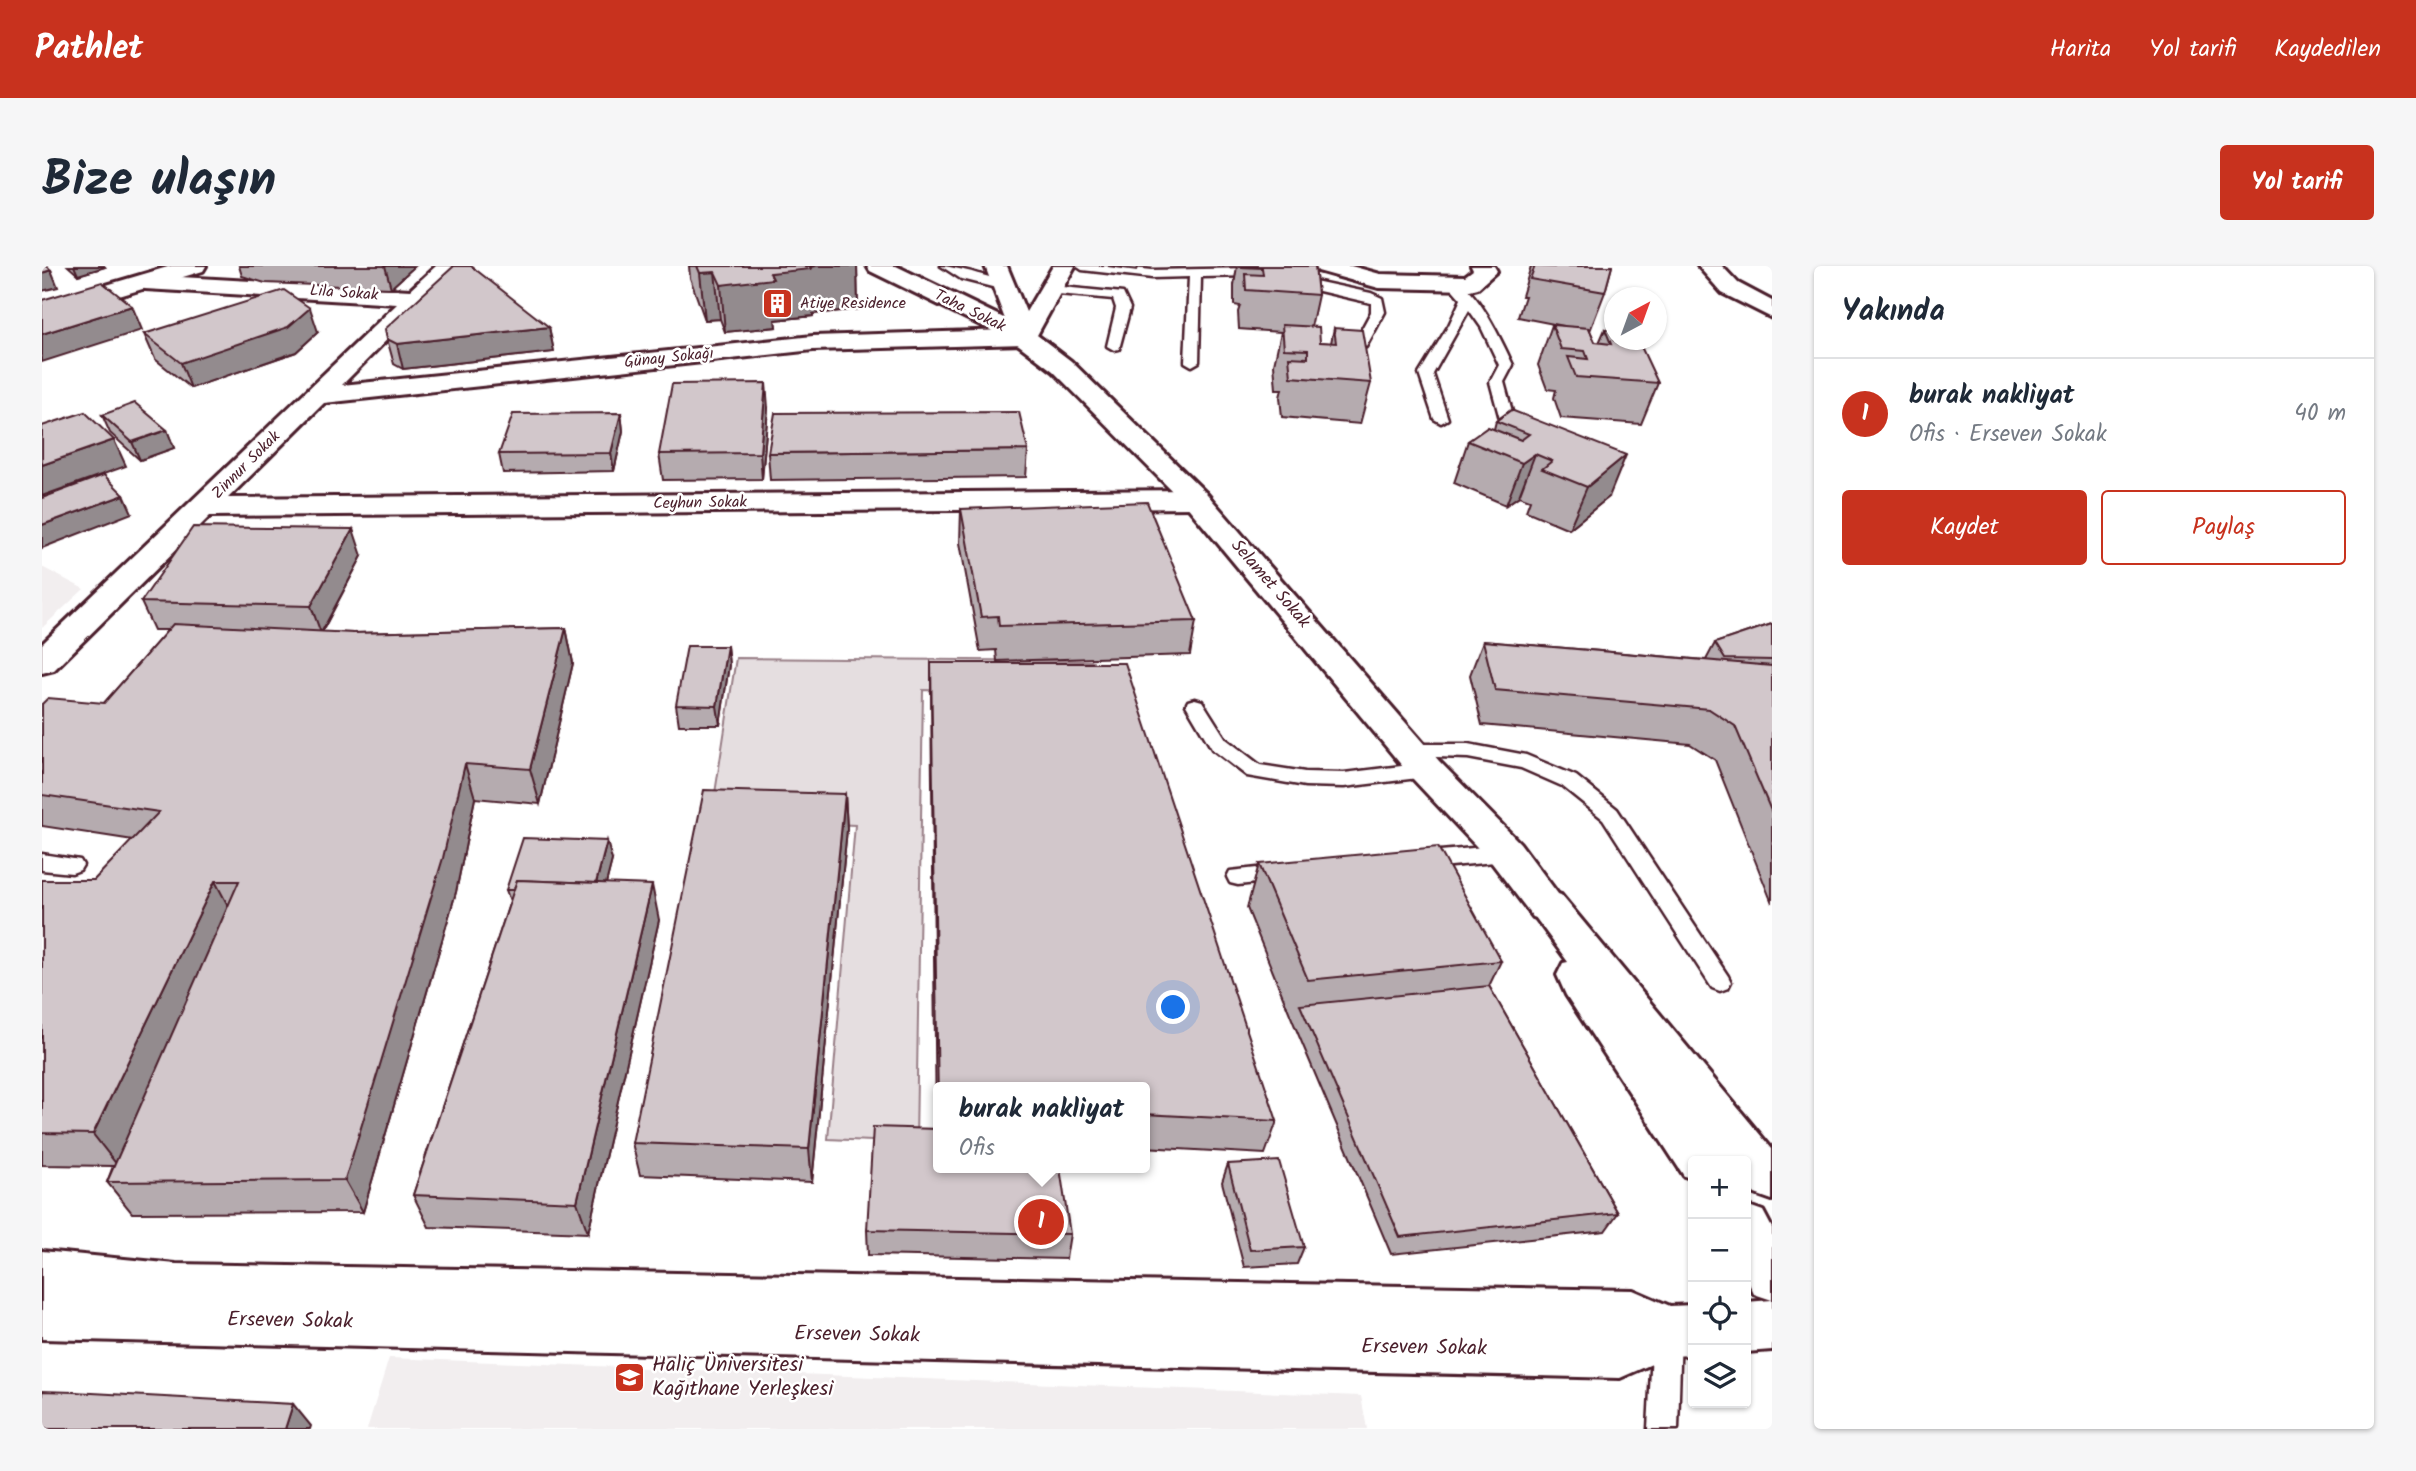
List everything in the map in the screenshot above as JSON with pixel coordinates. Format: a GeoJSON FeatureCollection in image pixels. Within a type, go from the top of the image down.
{"type":"FeatureCollection","features":[{"type":"Feature","properties":{"kind":"street"},"geometry":{"type":"LineString","coordinates":[[42,297],[195,266]]}},
{"type":"Feature","properties":{"kind":"street","name":"Zinnur Sokak"},"geometry":{"type":"LineString","coordinates":[[42,663],[205,507],[449,266]]}},
{"type":"Feature","properties":{"kind":"street","name":"Taha Sokak"},"geometry":{"type":"LineString","coordinates":[[878,266],[1024,337]]}},
{"type":"Feature","properties":{"kind":"street"},"geometry":{"type":"LineString","coordinates":[[1024,337],[1064,266]]}},
{"type":"Feature","properties":{"kind":"street"},"geometry":{"type":"LineString","coordinates":[[1326,266],[1379,281],[1461,291],[1486,271],[1482,266]]}},
{"type":"Feature","properties":{"kind":"street"},"geometry":{"type":"LineString","coordinates":[[1709,266],[1730,288],[1772,312]]}},
{"type":"Feature","properties":{"kind":"street"},"geometry":{"type":"LineString","coordinates":[[42,312],[147,274]]}},
{"type":"Feature","properties":{"kind":"street","name":"Lila Sokak"},"geometry":{"type":"LineString","coordinates":[[147,274],[418,298]]}},
{"type":"Feature","properties":{"kind":"street"},"geometry":{"type":"LineString","coordinates":[[1000,276],[1024,337]]}},
{"type":"Feature","properties":{"kind":"street","name":"Günay Sokağı"},"geometry":{"type":"LineString","coordinates":[[315,396],[813,343],[1024,337]]}},
{"type":"Feature","properties":{"kind":"street","name":"Selamet Sokak"},"geometry":{"type":"LineString","coordinates":[[1024,337],[1062,366],[1196,499],[1419,761],[1506,853],[1547,906]]}},
{"type":"Feature","properties":{"kind":"street","name":"Ceyhun Sokak"},"geometry":{"type":"LineString","coordinates":[[205,507],[1196,499]]}},
{"type":"Feature","properties":{"kind":"street"},"geometry":{"type":"LineString","coordinates":[[1547,906],[1587,995],[1698,1156]]}},
{"type":"Feature","properties":{"kind":"street"},"geometry":{"type":"LineString","coordinates":[[1547,906],[1749,1158],[1772,1179]]}},
{"type":"Feature","properties":{"kind":"street"},"geometry":{"type":"LineString","coordinates":[[1751,1237],[1772,1277]]}},
{"type":"Feature","properties":{"kind":"street","name":"Erseven Sokak"},"geometry":{"type":"LineString","coordinates":[[42,1274],[176,1288],[1633,1314],[1680,1330]]}},
{"type":"Feature","properties":{"kind":"street","name":"Erseven Sokak"},"geometry":{"type":"LineString","coordinates":[[42,1315],[1620,1353],[1680,1330]]}},
{"type":"Feature","properties":{"kind":"street"},"geometry":{"type":"LineString","coordinates":[[1751,1326],[1772,1325]]}},
{"type":"Feature","properties":{"kind":"lane"},"geometry":{"type":"LineString","coordinates":[[947,266],[965,276],[1000,276]]}},
{"type":"Feature","properties":{"kind":"lane"},"geometry":{"type":"LineString","coordinates":[[1082,266],[1152,274],[1254,272],[1366,296],[1377,301],[1378,312],[1359,347]]}},
{"type":"Feature","properties":{"kind":"lane"},"geometry":{"type":"LineString","coordinates":[[1192,362],[1195,273]]}},
{"type":"Feature","properties":{"kind":"lane"},"geometry":{"type":"LineString","coordinates":[[1052,290],[1118,296],[1123,307],[1114,346]]}},
{"type":"Feature","properties":{"kind":"lane"},"geometry":{"type":"LineString","coordinates":[[1441,419],[1426,374],[1456,326],[1461,291]]}},
{"type":"Feature","properties":{"kind":"lane"},"geometry":{"type":"LineString","coordinates":[[1461,291],[1488,327],[1506,365],[1497,382],[1507,419]]}},
{"type":"Feature","properties":{"kind":"lane"},"geometry":{"type":"LineString","coordinates":[[1195,705],[1219,744],[1254,771],[1305,779],[1344,780],[1468,751],[1526,762],[1569,781],[1610,814],[1720,982]]}},
{"type":"Feature","properties":{"kind":"lane"},"geometry":{"type":"LineString","coordinates":[[1399,862],[1506,853]]}},
{"type":"Feature","properties":{"kind":"lane"},"geometry":{"type":"LineString","coordinates":[[42,862],[72,865]]}},
{"type":"Feature","properties":{"kind":"lane"},"geometry":{"type":"LineString","coordinates":[[1238,877],[1305,871]]}},
{"type":"Feature","properties":{"kind":"lane"},"geometry":{"type":"LineString","coordinates":[[1663,1429],[1680,1330]]}},
{"type":"Feature","properties":{"kind":"shaded area"},"geometry":{"type":"Polygon","coordinates":[[[42,567],[84,589],[42,628],[42,567]]]}},
{"type":"Feature","properties":{"kind":"shaded area"},"geometry":{"type":"Polygon","coordinates":[[[736,658],[1093,661],[1103,693],[923,690],[916,1143],[828,1139],[855,825],[711,819],[736,658]]]}},
{"type":"Feature","properties":{"kind":"shaded area","name":"Haliç Üniversitesi Kağıthane Yerleşkesi"},"geometry":{"type":"Polygon","coordinates":[[[389,1358],[1361,1396],[1367,1429],[367,1429],[389,1358]]]}},
{"type":"Feature","properties":{"kind":"building"},"geometry":{"type":"Polygon","coordinates":[[[42,266],[47,266],[51,270],[42,273],[42,266]]]}},
{"type":"Feature","properties":{"kind":"building"},"geometry":{"type":"Polygon","coordinates":[[[454,266],[471,266],[549,327],[397,344],[387,339],[385,329],[454,266]]]}},
{"type":"Feature","properties":{"kind":"building"},"geometry":{"type":"Polygon","coordinates":[[[697,266],[816,266],[810,267],[811,269],[770,273],[773,279],[721,285],[715,272],[700,273],[697,266]]]}},
{"type":"Feature","properties":{"kind":"building"},"geometry":{"type":"Polygon","coordinates":[[[1241,266],[1315,266],[1318,295],[1246,290],[1245,274],[1263,275],[1262,268],[1241,266]]]}},
{"type":"Feature","properties":{"kind":"building"},"geometry":{"type":"Polygon","coordinates":[[[1535,266],[1612,266],[1604,292],[1530,279],[1535,266]]]}},
{"type":"Feature","properties":{"kind":"building"},"geometry":{"type":"Polygon","coordinates":[[[102,282],[132,306],[42,334],[42,300],[102,282]]]}},
{"type":"Feature","properties":{"kind":"building"},"geometry":{"type":"Polygon","coordinates":[[[284,290],[310,308],[288,327],[181,363],[144,334],[284,290]]]}},
{"type":"Feature","properties":{"kind":"building"},"geometry":{"type":"Polygon","coordinates":[[[1282,325],[1319,327],[1320,342],[1336,343],[1334,328],[1362,330],[1371,383],[1291,377],[1289,357],[1308,358],[1308,350],[1284,349],[1282,325]]]}},
{"type":"Feature","properties":{"kind":"building"},"geometry":{"type":"Polygon","coordinates":[[[1552,325],[1589,328],[1595,342],[1604,343],[1604,350],[1643,350],[1658,383],[1576,377],[1568,357],[1588,359],[1585,351],[1561,349],[1552,325]]]}},
{"type":"Feature","properties":{"kind":"building"},"geometry":{"type":"Polygon","coordinates":[[[766,383],[760,453],[659,454],[672,384],[766,383]]]}},
{"type":"Feature","properties":{"kind":"building"},"geometry":{"type":"Polygon","coordinates":[[[135,403],[167,430],[132,442],[102,415],[135,403]]]}},
{"type":"Feature","properties":{"kind":"building"},"geometry":{"type":"Polygon","coordinates":[[[1511,410],[1626,455],[1587,487],[1542,469],[1552,461],[1535,454],[1522,463],[1468,441],[1488,427],[1521,440],[1529,434],[1496,421],[1511,410]]]}},
{"type":"Feature","properties":{"kind":"building"},"geometry":{"type":"Polygon","coordinates":[[[85,412],[114,440],[42,465],[42,426],[85,412]]]}},
{"type":"Feature","properties":{"kind":"building"},"geometry":{"type":"Polygon","coordinates":[[[1019,412],[1028,450],[768,453],[775,413],[1019,412]]]}},
{"type":"Feature","properties":{"kind":"building"},"geometry":{"type":"Polygon","coordinates":[[[621,413],[611,453],[499,454],[513,414],[621,413]]]}},
{"type":"Feature","properties":{"kind":"building"},"geometry":{"type":"Polygon","coordinates":[[[104,475],[124,495],[42,525],[42,498],[104,475]]]}},
{"type":"Feature","properties":{"kind":"building"},"geometry":{"type":"Polygon","coordinates":[[[1147,502],[1196,621],[999,626],[998,616],[981,617],[961,509],[1147,502]]]}},
{"type":"Feature","properties":{"kind":"building"},"geometry":{"type":"Polygon","coordinates":[[[193,527],[353,529],[311,606],[141,602],[193,527]]]}},
{"type":"Feature","properties":{"kind":"building"},"geometry":{"type":"Polygon","coordinates":[[[173,624],[353,633],[566,628],[530,769],[465,764],[443,858],[345,1180],[107,1182],[239,881],[215,881],[93,1134],[42,1133],[42,880],[94,880],[159,812],[42,795],[42,704],[48,698],[104,703],[173,624]]]}},
{"type":"Feature","properties":{"kind":"building"},"geometry":{"type":"Polygon","coordinates":[[[1772,624],[1772,660],[1725,659],[1715,643],[1772,624]]]}},
{"type":"Feature","properties":{"kind":"building"},"geometry":{"type":"Polygon","coordinates":[[[1483,641],[1772,666],[1772,813],[1735,726],[1709,709],[1495,690],[1483,641]]]}},
{"type":"Feature","properties":{"kind":"building"},"geometry":{"type":"Polygon","coordinates":[[[687,646],[727,646],[717,706],[676,705],[687,646]]]}},
{"type":"Feature","properties":{"kind":"building"},"geometry":{"type":"Polygon","coordinates":[[[931,663],[1125,663],[1277,1121],[1150,1114],[1150,1082],[938,1082],[931,663]]]}},
{"type":"Feature","properties":{"kind":"building"},"geometry":{"type":"Polygon","coordinates":[[[704,790],[845,794],[809,1149],[632,1143],[704,790]]]}},
{"type":"Feature","properties":{"kind":"building"},"geometry":{"type":"Polygon","coordinates":[[[523,838],[607,841],[596,883],[517,880],[514,890],[506,890],[523,838]]]}},
{"type":"Feature","properties":{"kind":"building"},"geometry":{"type":"Polygon","coordinates":[[[1438,847],[1501,961],[1308,980],[1259,864],[1438,847]]]}},
{"type":"Feature","properties":{"kind":"building"},"geometry":{"type":"Polygon","coordinates":[[[517,880],[652,885],[577,1202],[413,1195],[517,880]]]}},
{"type":"Feature","properties":{"kind":"building"},"geometry":{"type":"Polygon","coordinates":[[[1489,986],[1618,1213],[1400,1237],[1300,1005],[1489,986]]]}},
{"type":"Feature","properties":{"kind":"building"},"geometry":{"type":"Polygon","coordinates":[[[873,1127],[933,1129],[933,1173],[1061,1173],[1070,1234],[867,1230],[873,1127]]]}},
{"type":"Feature","properties":{"kind":"building"},"geometry":{"type":"Polygon","coordinates":[[[1279,1161],[1304,1247],[1250,1250],[1228,1164],[1279,1161]]]}},
{"type":"Feature","properties":{"kind":"building"},"geometry":{"type":"Polygon","coordinates":[[[42,1391],[293,1404],[285,1429],[42,1429],[42,1391]]]}},
{"type":"Feature","properties":{"kind":"place","name":"Atiye Residence"},"geometry":{"type":"Point","coordinates":[777,303]}},
{"type":"Feature","properties":{"kind":"place","name":"burak nakliyat"},"geometry":{"type":"Point","coordinates":[1041,1222]}},
{"type":"Feature","properties":{"kind":"place","name":"Haliç Üniversitesi Kağıthane Yerleşkesi"},"geometry":{"type":"Point","coordinates":[629,1377]}}]}
